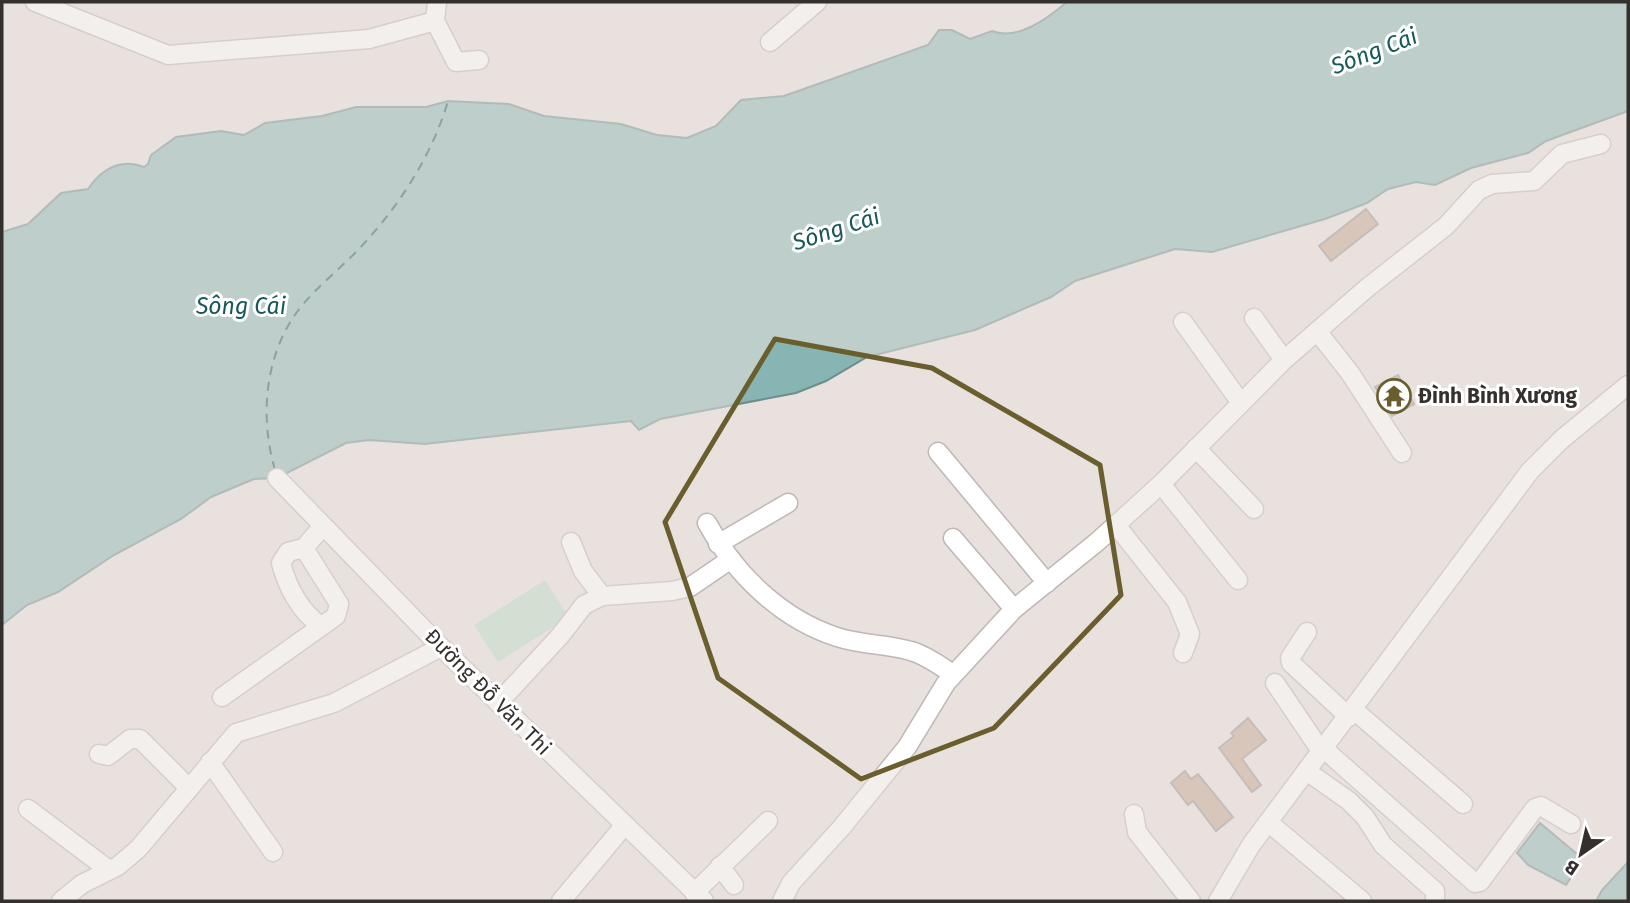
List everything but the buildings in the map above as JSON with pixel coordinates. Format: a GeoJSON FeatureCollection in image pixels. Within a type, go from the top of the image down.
{"type":"FeatureCollection","features":[{"type":"Feature","properties":{"kind":"street"},"geometry":{"type":"LineString","coordinates":[[35,2],[168,55],[369,39],[435,21]]}},
{"type":"Feature","properties":{"kind":"street"},"geometry":{"type":"LineString","coordinates":[[437,2],[435,21],[457,62],[479,60]]}},
{"type":"Feature","properties":{"kind":"street"},"geometry":{"type":"LineString","coordinates":[[770,42],[817,2]]}},
{"type":"Feature","properties":{"kind":"street"},"geometry":{"type":"LineString","coordinates":[[782,901],[791,883],[842,827],[907,747],[953,674],[1014,609],[1116,525],[1161,484],[1284,360],[1446,226],[1485,186],[1534,181],[1567,150],[1601,144]]}},
{"type":"Feature","properties":{"kind":"street"},"geometry":{"type":"LineString","coordinates":[[1254,318],[1284,360]]}},
{"type":"Feature","properties":{"kind":"street"},"geometry":{"type":"LineString","coordinates":[[1183,322],[1241,403]]}},
{"type":"Feature","properties":{"kind":"street"},"geometry":{"type":"LineString","coordinates":[[1317,331],[1350,373],[1402,453]]}},
{"type":"Feature","properties":{"kind":"street"},"geometry":{"type":"LineString","coordinates":[[1218,901],[1231,875],[1268,822],[1308,772],[1530,471],[1562,439],[1628,385]]}},
{"type":"Feature","properties":{"kind":"street"},"geometry":{"type":"LineString","coordinates":[[1196,447],[1254,509]]}},
{"type":"Feature","properties":{"kind":"street"},"geometry":{"type":"LineString","coordinates":[[938,452],[1047,583]]}},
{"type":"Feature","properties":{"kind":"street","name":"Đường Đỗ Văn Thi"},"geometry":{"type":"LineString","coordinates":[[277,478],[440,647],[699,897]]}},
{"type":"Feature","properties":{"kind":"street"},"geometry":{"type":"LineString","coordinates":[[1161,484],[1238,580]]}},
{"type":"Feature","properties":{"kind":"street"},"geometry":{"type":"LineString","coordinates":[[718,544],[788,503]]}},
{"type":"Feature","properties":{"kind":"street"},"geometry":{"type":"LineString","coordinates":[[707,523],[718,544],[772,601],[808,625],[872,646],[910,651],[953,674]]}},
{"type":"Feature","properties":{"kind":"street"},"geometry":{"type":"LineString","coordinates":[[1116,525],[1177,602],[1189,634],[1183,653]]}},
{"type":"Feature","properties":{"kind":"street"},"geometry":{"type":"LineString","coordinates":[[321,626],[311,619],[286,582],[281,563],[288,552],[303,548],[323,526]]}},
{"type":"Feature","properties":{"kind":"street"},"geometry":{"type":"LineString","coordinates":[[953,538],[1014,609]]}},
{"type":"Feature","properties":{"kind":"street"},"geometry":{"type":"LineString","coordinates":[[571,542],[588,578],[602,596]]}},
{"type":"Feature","properties":{"kind":"street"},"geometry":{"type":"LineString","coordinates":[[222,697],[336,616],[339,604],[316,563],[303,548]]}},
{"type":"Feature","properties":{"kind":"street"},"geometry":{"type":"LineString","coordinates":[[498,703],[560,636],[580,609],[602,596],[672,591],[690,587],[731,559]]}},
{"type":"Feature","properties":{"kind":"street"},"geometry":{"type":"LineString","coordinates":[[580,609],[577,594],[588,578]]}},
{"type":"Feature","properties":{"kind":"street"},"geometry":{"type":"LineString","coordinates":[[1307,632],[1290,658],[1291,663],[1463,804]]}},
{"type":"Feature","properties":{"kind":"street"},"geometry":{"type":"LineString","coordinates":[[61,901],[82,884],[109,870],[138,849],[236,733],[334,703],[440,647]]}},
{"type":"Feature","properties":{"kind":"street"},"geometry":{"type":"LineString","coordinates":[[1275,683],[1322,750],[1475,883],[1480,882],[1535,808],[1541,806],[1571,824]]}},
{"type":"Feature","properties":{"kind":"street"},"geometry":{"type":"LineString","coordinates":[[99,754],[108,756],[130,739],[140,739],[188,788]]}},
{"type":"Feature","properties":{"kind":"street"},"geometry":{"type":"LineString","coordinates":[[209,762],[273,852]]}},
{"type":"Feature","properties":{"kind":"street"},"geometry":{"type":"LineString","coordinates":[[1308,772],[1332,787],[1365,817],[1383,845],[1435,891],[1435,901]]}},
{"type":"Feature","properties":{"kind":"street"},"geometry":{"type":"LineString","coordinates":[[28,808],[109,870]]}},
{"type":"Feature","properties":{"kind":"street"},"geometry":{"type":"LineString","coordinates":[[1134,814],[1137,832],[1191,901]]}},
{"type":"Feature","properties":{"kind":"street"},"geometry":{"type":"LineString","coordinates":[[699,897],[720,866],[768,821]]}},
{"type":"Feature","properties":{"kind":"street"},"geometry":{"type":"LineString","coordinates":[[1268,822],[1353,898]]}},
{"type":"Feature","properties":{"kind":"street"},"geometry":{"type":"LineString","coordinates":[[561,901],[624,826]]}},
{"type":"Feature","properties":{"kind":"street"},"geometry":{"type":"LineString","coordinates":[[720,866],[734,886]]}},
{"type":"Feature","properties":{"kind":"highlighted area"},"geometry":{"type":"Polygon","coordinates":[[[775,339],[932,368],[1100,465],[1121,595],[994,728],[861,779],[718,678],[665,522],[775,339]]]}},
{"type":"Feature","properties":{"kind":"green space"},"geometry":{"type":"Polygon","coordinates":[[[545,580],[569,617],[498,662],[474,625],[545,580]]]}},
{"type":"Feature","properties":{"kind":"water","name":"Sông Cái"},"geometry":{"type":"Polygon","coordinates":[[[1067,2],[1628,2],[1628,111],[1546,141],[1528,153],[1471,168],[1435,185],[1416,182],[1388,189],[1367,203],[1325,219],[1212,252],[1175,249],[1075,281],[1051,297],[975,330],[867,357],[826,381],[796,393],[660,419],[639,430],[631,421],[425,444],[369,440],[346,443],[277,478],[254,479],[211,497],[181,519],[114,555],[58,592],[27,605],[2,625],[2,232],[28,224],[61,193],[88,189],[99,176],[112,167],[127,164],[144,167],[151,155],[176,137],[221,131],[244,135],[265,123],[322,116],[356,107],[426,107],[448,101],[509,104],[544,116],[621,124],[657,135],[687,138],[716,126],[741,100],[784,96],[928,45],[939,30],[952,30],[970,39],[992,31],[1012,33],[1022,30],[1042,21],[1067,2]]]}},
{"type":"Feature","properties":{"kind":"water"},"geometry":{"type":"Polygon","coordinates":[[[1540,823],[1577,854],[1579,865],[1566,885],[1528,865],[1517,853],[1540,823]]]}},
{"type":"Feature","properties":{"kind":"water"},"geometry":{"type":"Polygon","coordinates":[[[1628,862],[1628,901],[1596,901],[1602,890],[1628,862]]]}},
{"type":"Feature","properties":{"kind":"ferry route"},"geometry":{"type":"LineString","coordinates":[[275,470],[267,430],[268,389],[278,348],[286,330],[305,302],[359,248],[393,208],[425,157],[448,101]]}},
{"type":"Feature","properties":{"kind":"place","name":"Đình Bình Xương"},"geometry":{"type":"Point","coordinates":[1394,396]}}]}
